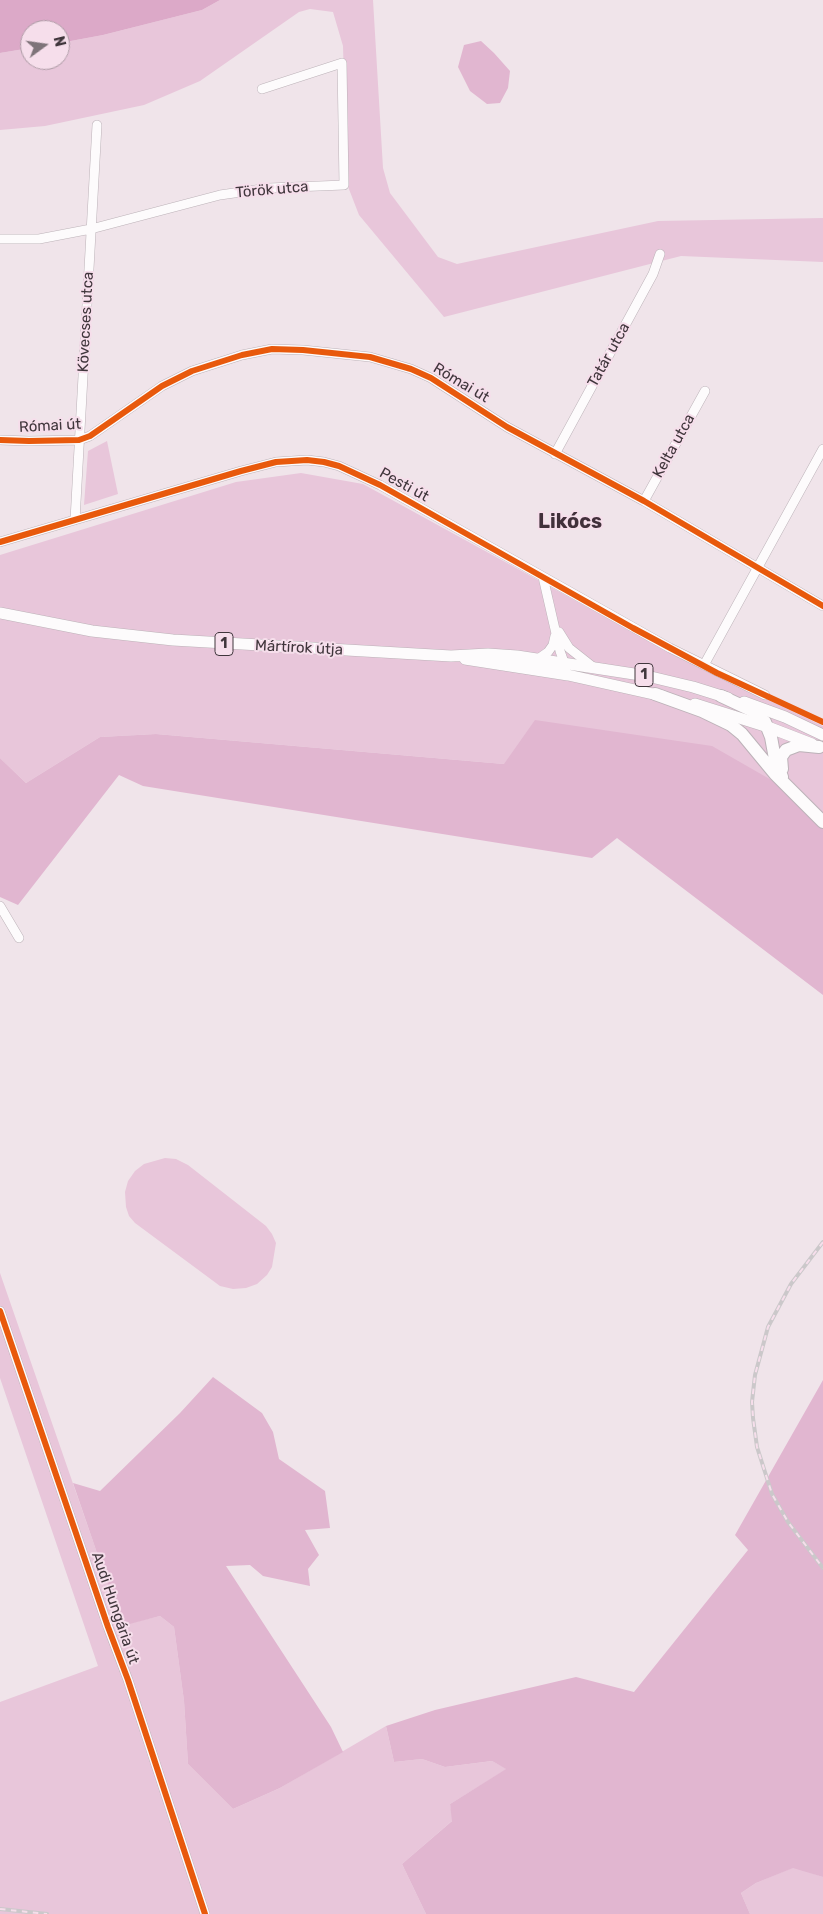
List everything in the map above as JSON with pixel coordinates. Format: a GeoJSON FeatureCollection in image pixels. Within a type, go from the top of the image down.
{"type":"FeatureCollection","features":[{"type":"Feature","properties":{"kind":"highway"},"geometry":{"type":"LineString","coordinates":[[655,694],[717,717],[731,725],[742,734],[775,774],[823,822]]}},
{"type":"Feature","properties":{"kind":"highway"},"geometry":{"type":"LineString","coordinates":[[722,696],[758,714],[768,727],[775,759],[786,783]]}},
{"type":"Feature","properties":{"kind":"highway"},"geometry":{"type":"LineString","coordinates":[[786,783],[780,757],[791,748],[799,745],[822,744]]}},
{"type":"Feature","properties":{"kind":"main road","name":"Mártírok útja"},"geometry":{"type":"LineString","coordinates":[[0,612],[92,631],[156,639],[451,656]]}},
{"type":"Feature","properties":{"kind":"main road","name":"1"},"geometry":{"type":"LineString","coordinates":[[451,656],[488,654],[538,659],[647,676],[692,687],[785,717],[822,744]]}},
{"type":"Feature","properties":{"kind":"main road","name":"1"},"geometry":{"type":"LineString","coordinates":[[451,656],[475,662],[568,675],[655,694],[706,707],[822,744]]}},
{"type":"Feature","properties":{"kind":"street","name":"Török utca"},"geometry":{"type":"LineString","coordinates":[[0,238],[39,239],[91,229],[220,195],[269,188],[344,185],[342,63],[262,89]]}},
{"type":"Feature","properties":{"kind":"street","name":"Kövecses utca"},"geometry":{"type":"LineString","coordinates":[[75,520],[96,125]]}},
{"type":"Feature","properties":{"kind":"street","name":"Tatár utca"},"geometry":{"type":"LineString","coordinates":[[555,454],[653,274],[660,254]]}},
{"type":"Feature","properties":{"kind":"street","name":"Római út"},"geometry":{"type":"LineString","coordinates":[[0,440],[79,440],[90,436],[162,386],[192,371],[242,355],[272,349],[303,350],[370,357],[411,369],[431,378],[508,427],[644,501],[823,606]]}},
{"type":"Feature","properties":{"kind":"street","name":"Kelta utca"},"geometry":{"type":"LineString","coordinates":[[644,501],[705,391]]}},
{"type":"Feature","properties":{"kind":"street"},"geometry":{"type":"LineString","coordinates":[[704,665],[823,449]]}},
{"type":"Feature","properties":{"kind":"street","name":"Pesti út"},"geometry":{"type":"LineString","coordinates":[[0,542],[276,462],[307,460],[324,462],[357,473],[656,640],[717,673],[765,695]]}},
{"type":"Feature","properties":{"kind":"street"},"geometry":{"type":"LineString","coordinates":[[543,577],[568,675]]}},
{"type":"Feature","properties":{"kind":"street"},"geometry":{"type":"LineString","coordinates":[[538,659],[548,652],[553,645],[555,623]]}},
{"type":"Feature","properties":{"kind":"street"},"geometry":{"type":"LineString","coordinates":[[555,623],[569,648],[594,668]]}},
{"type":"Feature","properties":{"kind":"street"},"geometry":{"type":"LineString","coordinates":[[1,911],[19,938]]}},
{"type":"Feature","properties":{"kind":"street","name":"Audi Hungária út"},"geometry":{"type":"LineString","coordinates":[[0,1311],[108,1627],[128,1680],[205,1914]]}},
{"type":"Feature","properties":{"kind":"shaded area"},"geometry":{"type":"Polygon","coordinates":[[[0,0],[220,0],[202,10],[103,35],[70,41],[70,20],[20,20],[20,50],[0,53],[0,0]]]}},
{"type":"Feature","properties":{"kind":"shaded area"},"geometry":{"type":"Polygon","coordinates":[[[220,0],[373,0],[383,168],[390,193],[438,257],[457,264],[658,221],[823,218],[823,262],[681,256],[444,317],[359,215],[347,184],[343,46],[333,12],[310,9],[299,12],[200,81],[144,105],[45,126],[0,130],[0,53],[20,50],[20,70],[70,70],[70,41],[103,35],[202,10],[220,0]]]}},
{"type":"Feature","properties":{"kind":"shaded area"},"geometry":{"type":"Polygon","coordinates":[[[481,41],[510,71],[508,88],[500,103],[487,104],[470,91],[458,67],[464,45],[481,41]]]}},
{"type":"Feature","properties":{"kind":"shaded area"},"geometry":{"type":"Polygon","coordinates":[[[107,441],[118,494],[84,505],[88,451],[107,441]]]}},
{"type":"Feature","properties":{"kind":"shaded area"},"geometry":{"type":"Polygon","coordinates":[[[301,473],[363,484],[682,659],[823,726],[823,820],[504,764],[156,734],[100,737],[26,783],[0,758],[0,555],[236,482],[301,473]]]}},
{"type":"Feature","properties":{"kind":"shaded area"},"geometry":{"type":"Polygon","coordinates":[[[535,720],[712,746],[794,793],[823,820],[823,995],[617,838],[592,858],[143,786],[119,775],[18,905],[0,897],[0,758],[26,783],[100,737],[156,734],[504,764],[535,720]]]}},
{"type":"Feature","properties":{"kind":"shaded area"},"geometry":{"type":"Polygon","coordinates":[[[165,1158],[176,1159],[188,1165],[266,1226],[272,1234],[276,1243],[272,1267],[267,1275],[257,1284],[246,1288],[233,1289],[220,1286],[135,1223],[129,1216],[125,1192],[128,1181],[135,1171],[144,1164],[165,1158]]]}},
{"type":"Feature","properties":{"kind":"shaded area"},"geometry":{"type":"Polygon","coordinates":[[[0,1273],[122,1625],[160,1616],[174,1627],[184,1701],[188,1764],[233,1809],[280,1788],[386,1726],[394,1762],[422,1759],[445,1767],[492,1761],[507,1769],[450,1804],[453,1820],[402,1864],[426,1914],[0,1914],[0,1702],[98,1666],[0,1378],[0,1273]]]}},
{"type":"Feature","properties":{"kind":"shaded area"},"geometry":{"type":"Polygon","coordinates":[[[213,1377],[262,1413],[273,1432],[279,1459],[325,1491],[330,1528],[305,1530],[319,1555],[308,1569],[310,1586],[263,1576],[250,1565],[226,1566],[331,1727],[343,1752],[280,1788],[233,1809],[188,1764],[184,1701],[174,1627],[160,1616],[122,1626],[73,1483],[100,1491],[180,1413],[213,1377]]]}},
{"type":"Feature","properties":{"kind":"shaded area"},"geometry":{"type":"Polygon","coordinates":[[[823,1380],[823,1877],[793,1868],[756,1883],[741,1893],[750,1914],[426,1914],[402,1864],[452,1821],[450,1804],[506,1769],[492,1761],[445,1767],[422,1759],[394,1762],[386,1726],[435,1710],[576,1677],[634,1692],[748,1550],[735,1535],[823,1380]]]}},
{"type":"Feature","properties":{"kind":"shaded area"},"geometry":{"type":"Polygon","coordinates":[[[794,1867],[823,1877],[823,1914],[750,1914],[741,1893],[756,1883],[794,1867]]]}},
{"type":"Feature","properties":{"kind":"railway"},"geometry":{"type":"LineString","coordinates":[[823,1242],[791,1284],[768,1327],[755,1375],[752,1402],[757,1447],[772,1494],[788,1522],[823,1568]]}},
{"type":"Feature","properties":{"kind":"railway"},"geometry":{"type":"LineString","coordinates":[[0,1909],[47,1914]]}},
{"type":"Feature","properties":{"kind":"cycle path"},"geometry":{"type":"LineString","coordinates":[[0,440],[79,440],[90,436],[162,386],[192,371],[242,355],[272,349],[303,350],[370,357],[411,369],[431,378],[507,427],[644,501],[823,606]]}},
{"type":"Feature","properties":{"kind":"cycle path"},"geometry":{"type":"LineString","coordinates":[[0,542],[276,462],[307,460],[324,462],[339,466],[380,485],[633,628],[717,673],[823,722]]}},
{"type":"Feature","properties":{"kind":"cycle path"},"geometry":{"type":"LineString","coordinates":[[0,1311],[108,1627],[128,1680],[205,1914]]}},
{"type":"Feature","properties":{"kind":"district","name":"Likócs"},"geometry":{"type":"Point","coordinates":[570,522]}}]}
